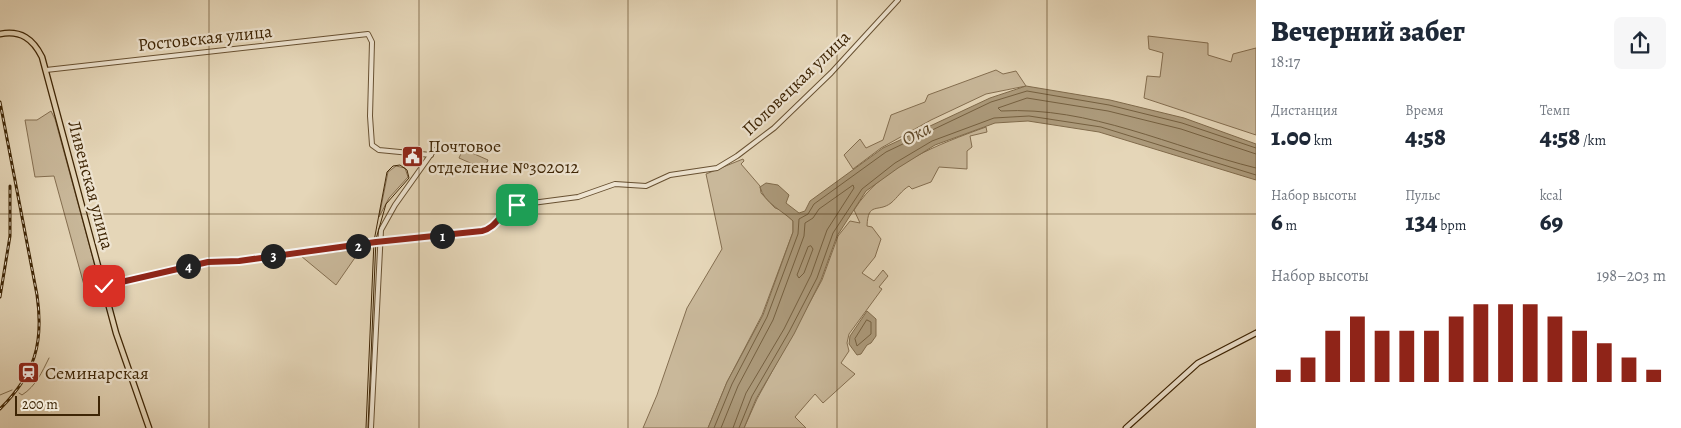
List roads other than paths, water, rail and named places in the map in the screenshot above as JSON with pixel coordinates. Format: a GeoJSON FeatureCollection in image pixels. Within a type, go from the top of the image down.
{"type":"FeatureCollection","features":[{"type":"Feature","properties":{"kind":"main road","name":"Ливенская улица"},"geometry":{"type":"LineString","coordinates":[[0,34],[18,33],[28,38],[39,51],[46,70],[124,359],[149,428]]}},
{"type":"Feature","properties":{"kind":"main road"},"geometry":{"type":"LineString","coordinates":[[1126,428],[1198,363],[1256,333]]}},
{"type":"Feature","properties":{"kind":"street","name":"Половецкая улица"},"geometry":{"type":"LineString","coordinates":[[104,286],[208,262],[239,261],[487,230],[491,228],[507,209],[517,205],[578,197],[615,184],[646,186],[670,175],[704,171],[730,160],[762,139],[830,73],[898,0]]}},
{"type":"Feature","properties":{"kind":"street","name":"Ростовская улица"},"geometry":{"type":"LineString","coordinates":[[46,70],[366,34],[372,40],[371,142],[379,150],[431,155]]}},
{"type":"Feature","properties":{"kind":"street"},"geometry":{"type":"LineString","coordinates":[[371,428],[379,242],[382,226],[434,150]]}},
{"type":"Feature","properties":{"kind":"water","name":"Ока"},"geometry":{"type":"Polygon","coordinates":[[[1026,86],[1110,100],[1184,118],[1256,144],[1256,180],[1099,132],[1028,121],[995,123],[935,145],[866,191],[837,236],[821,280],[794,334],[756,399],[744,428],[708,428],[727,382],[763,315],[793,232],[793,221],[765,198],[760,187],[766,183],[778,185],[789,195],[786,203],[799,213],[805,211],[810,201],[883,148],[990,98],[1026,86]]]}},
{"type":"Feature","properties":{"kind":"water"},"geometry":{"type":"Polygon","coordinates":[[[867,311],[876,319],[876,336],[861,354],[857,355],[849,344],[850,336],[867,311]]]}},
{"type":"Feature","properties":{"kind":"waterway"},"geometry":{"type":"LineString","coordinates":[[19,393],[22,395],[31,387],[49,358]]}},
{"type":"Feature","properties":{"kind":"waterway"},"geometry":{"type":"LineString","coordinates":[[0,395],[12,390]]}},
{"type":"Feature","properties":{"kind":"tram line"},"geometry":{"type":"LineString","coordinates":[[366,428],[374,241],[387,172],[393,166],[400,165],[407,170],[409,178],[386,204],[376,239],[368,428]]}},
{"type":"Feature","properties":{"kind":"railway"},"geometry":{"type":"LineString","coordinates":[[0,102],[39,312],[38,343],[29,370],[22,383],[0,409]]}},
{"type":"Feature","properties":{"kind":"railway"},"geometry":{"type":"LineString","coordinates":[[0,297],[10,236],[10,186]]}},
{"type":"Feature","properties":{"kind":"place","name":"Почтовое отделение №302012"},"geometry":{"type":"Point","coordinates":[412,156]}},
{"type":"Feature","properties":{"kind":"place","name":"Семинарская"},"geometry":{"type":"Point","coordinates":[29,373]}}]}
